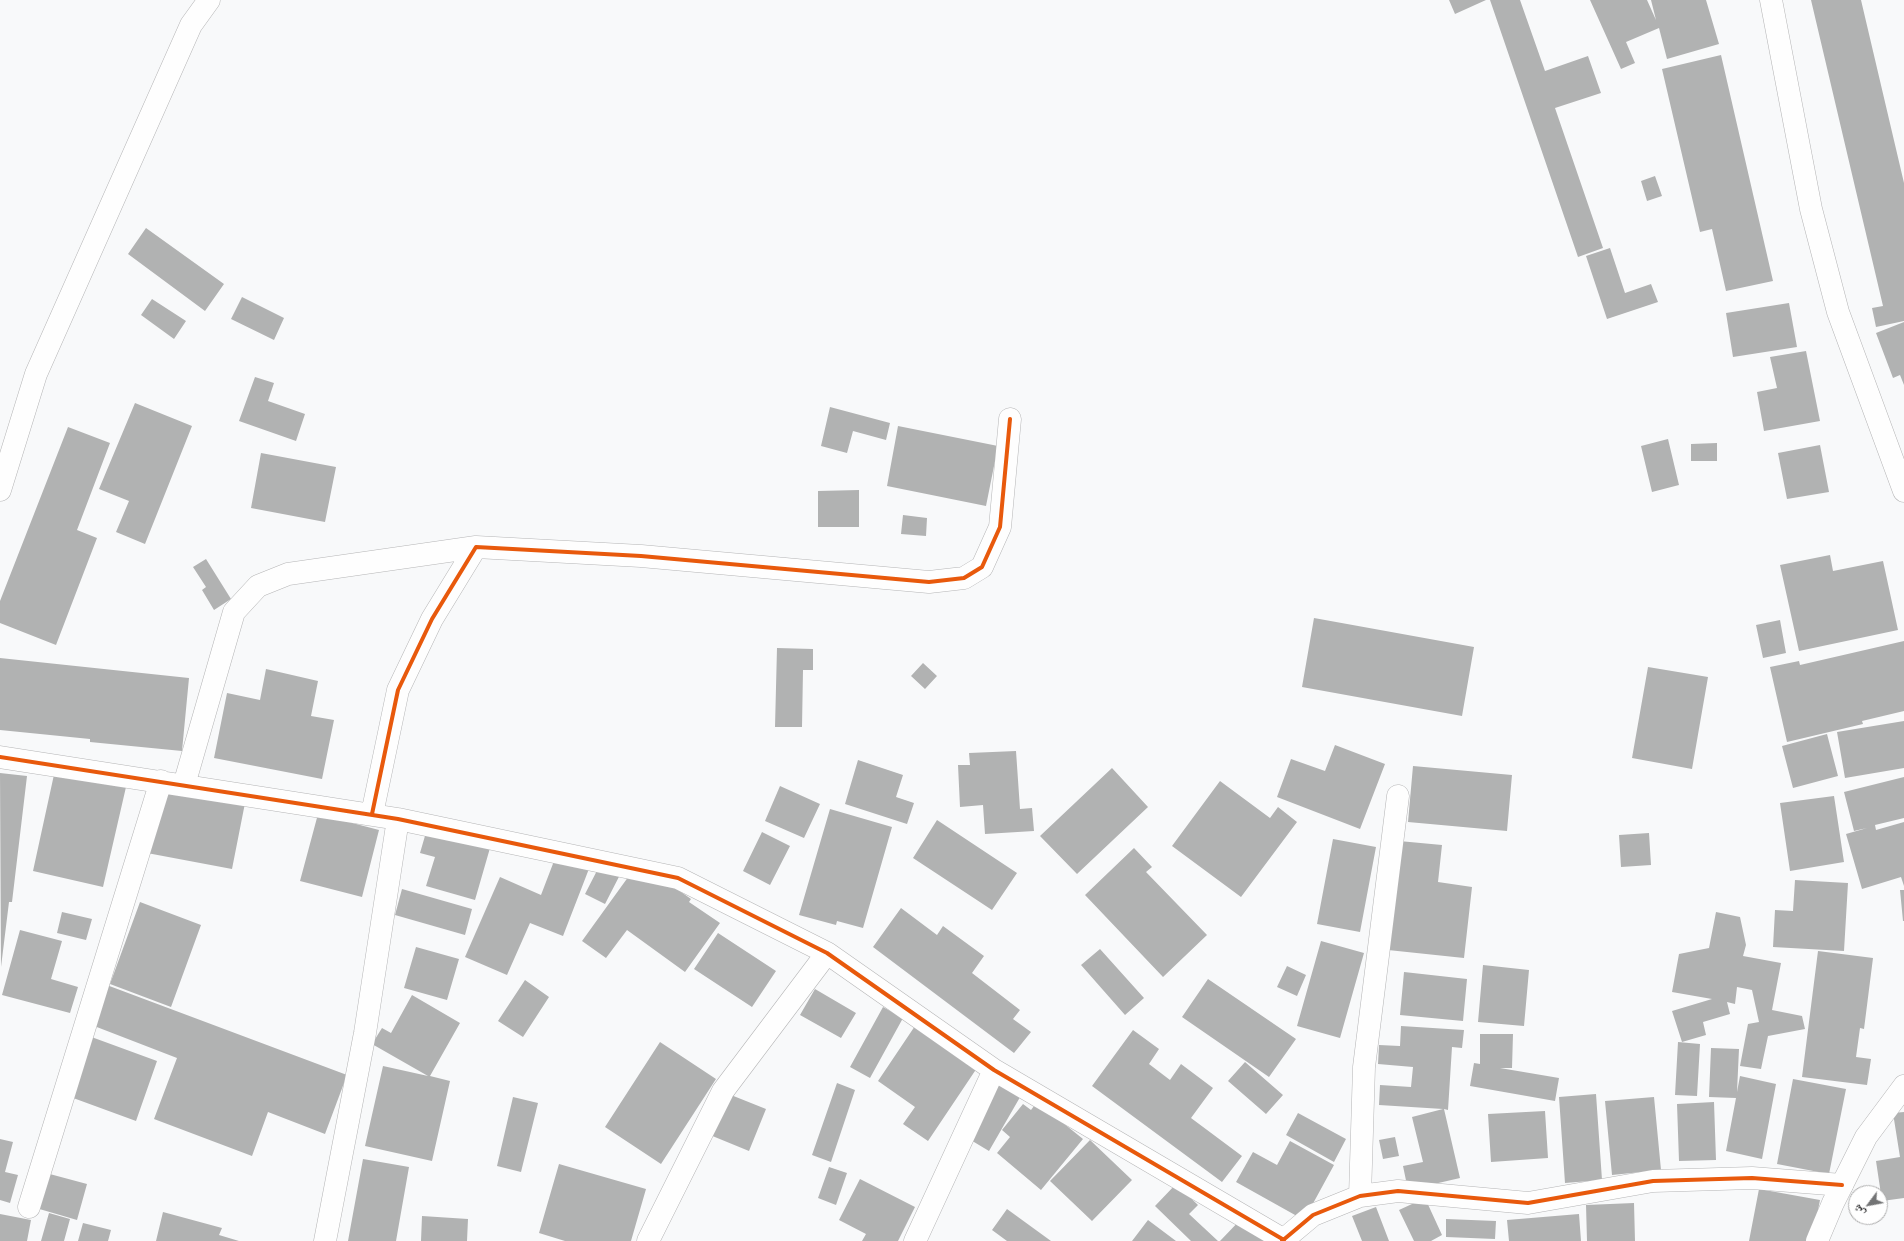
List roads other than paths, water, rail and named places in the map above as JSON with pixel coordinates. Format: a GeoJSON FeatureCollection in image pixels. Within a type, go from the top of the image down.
{"type":"FeatureCollection","features":[{"type":"Feature","properties":{"kind":"street"},"geometry":{"type":"LineString","coordinates":[[0,490],[36,374],[192,25],[209,0]]}},
{"type":"Feature","properties":{"kind":"street"},"geometry":{"type":"LineString","coordinates":[[1771,0],[1811,209],[1838,312],[1904,491]]}},
{"type":"Feature","properties":{"kind":"street"},"geometry":{"type":"LineString","coordinates":[[184,785],[234,612],[258,586],[288,574],[476,548],[641,556],[929,582],[964,578],[982,567],[1000,527],[1010,419]]}},
{"type":"Feature","properties":{"kind":"street"},"geometry":{"type":"LineString","coordinates":[[372,814],[398,690],[432,619],[476,548]]}},
{"type":"Feature","properties":{"kind":"street"},"geometry":{"type":"LineString","coordinates":[[0,757],[372,814],[678,878],[827,953],[994,1070],[1283,1240],[1313,1215],[1360,1196],[1398,1191],[1528,1203],[1653,1181],[1752,1178],[1842,1185]]}},
{"type":"Feature","properties":{"kind":"street"},"geometry":{"type":"LineString","coordinates":[[29,1207],[161,782]]}},
{"type":"Feature","properties":{"kind":"street"},"geometry":{"type":"LineString","coordinates":[[1360,1196],[1364,1068],[1398,796]]}},
{"type":"Feature","properties":{"kind":"street"},"geometry":{"type":"LineString","coordinates":[[325,1241],[366,1033],[398,819]]}},
{"type":"Feature","properties":{"kind":"street"},"geometry":{"type":"LineString","coordinates":[[648,1241],[723,1091],[827,953]]}},
{"type":"Feature","properties":{"kind":"street"},"geometry":{"type":"LineString","coordinates":[[915,1241],[994,1070]]}},
{"type":"Feature","properties":{"kind":"street"},"geometry":{"type":"LineString","coordinates":[[1817,1241],[1842,1185],[1866,1137],[1904,1086]]}}]}
